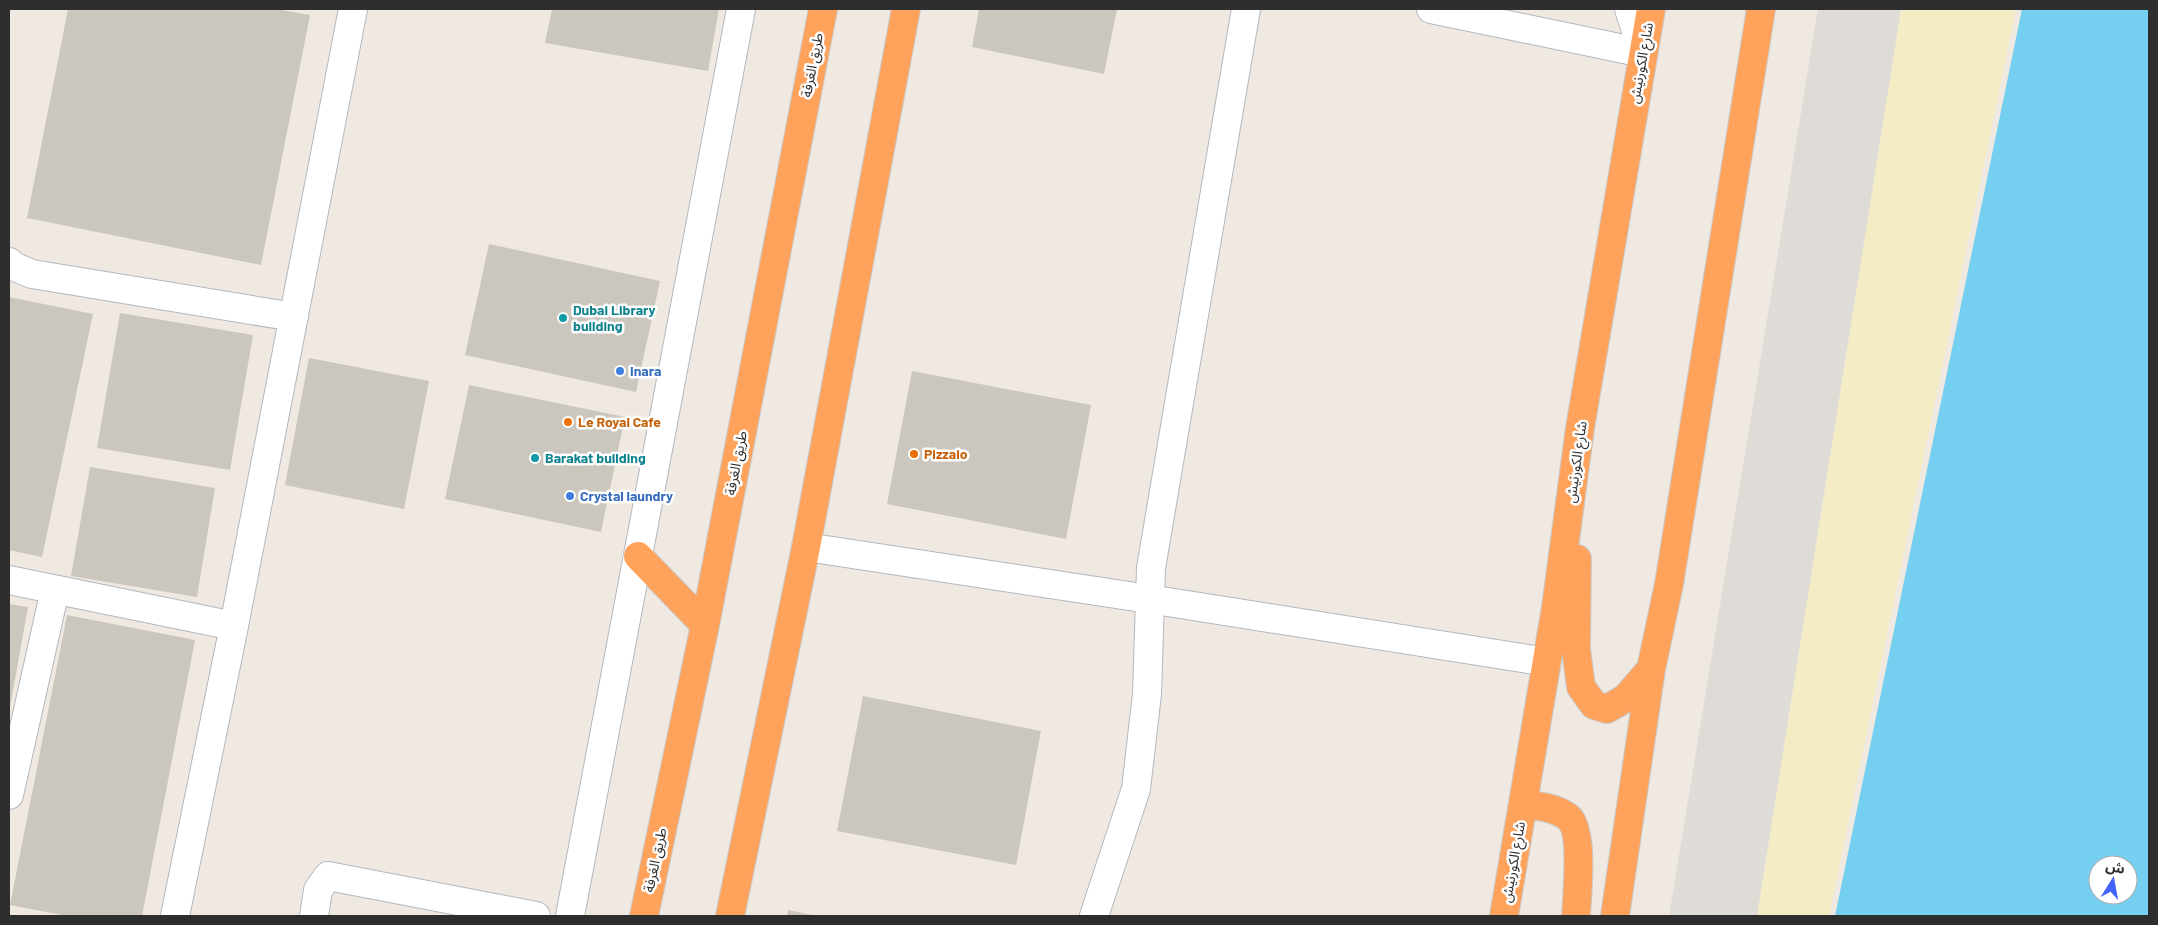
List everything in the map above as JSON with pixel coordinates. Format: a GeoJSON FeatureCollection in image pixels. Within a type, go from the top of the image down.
{"type":"FeatureCollection","features":[{"type":"Feature","properties":{"kind":"highway","name":"طريق الغرفة"},"geometry":{"type":"LineString","coordinates":[[644,916],[705,625],[823,9]]}},
{"type":"Feature","properties":{"kind":"highway"},"geometry":{"type":"LineString","coordinates":[[730,916],[806,547],[906,9]]}},
{"type":"Feature","properties":{"kind":"highway","name":"شارع الكورنيش"},"geometry":{"type":"LineString","coordinates":[[1504,916],[1547,662],[1580,428],[1650,9]]}},
{"type":"Feature","properties":{"kind":"highway"},"geometry":{"type":"LineString","coordinates":[[1615,916],[1651,669],[1669,584],[1761,9]]}},
{"type":"Feature","properties":{"kind":"highway"},"geometry":{"type":"LineString","coordinates":[[1580,428],[1576,649],[1581,687],[1594,705],[1607,709],[1626,698],[1651,669]]}},
{"type":"Feature","properties":{"kind":"highway"},"geometry":{"type":"LineString","coordinates":[[638,556],[705,625]]}},
{"type":"Feature","properties":{"kind":"highway"},"geometry":{"type":"LineString","coordinates":[[1523,805],[1546,807],[1569,818],[1578,839],[1576,916]]}},
{"type":"Feature","properties":{"kind":"street"},"geometry":{"type":"LineString","coordinates":[[175,916],[234,626],[352,9]]}},
{"type":"Feature","properties":{"kind":"street"},"geometry":{"type":"LineString","coordinates":[[570,916],[741,9]]}},
{"type":"Feature","properties":{"kind":"street"},"geometry":{"type":"LineString","coordinates":[[1094,916],[1136,789],[1147,694],[1151,568],[1246,9]]}},
{"type":"Feature","properties":{"kind":"street"},"geometry":{"type":"LineString","coordinates":[[1431,9],[1643,53],[1629,9]]}},
{"type":"Feature","properties":{"kind":"street"},"geometry":{"type":"LineString","coordinates":[[9,262],[13,266],[32,274],[294,317]]}},
{"type":"Feature","properties":{"kind":"street"},"geometry":{"type":"LineString","coordinates":[[806,547],[1547,662]]}},
{"type":"Feature","properties":{"kind":"street"},"geometry":{"type":"LineString","coordinates":[[9,580],[234,626]]}},
{"type":"Feature","properties":{"kind":"street"},"geometry":{"type":"LineString","coordinates":[[9,795],[12,763],[55,590]]}},
{"type":"Feature","properties":{"kind":"street"},"geometry":{"type":"LineString","coordinates":[[314,916],[318,890],[328,876],[536,916]]}},
{"type":"Feature","properties":{"kind":"sand"},"geometry":{"type":"Polygon","coordinates":[[[1901,9],[2016,9],[1829,916],[1757,916],[1901,9]]]}},
{"type":"Feature","properties":{"kind":"shaded area"},"geometry":{"type":"Polygon","coordinates":[[[1818,9],[1901,9],[1757,916],[1669,916],[1818,9]]]}},
{"type":"Feature","properties":{"kind":"water"},"geometry":{"type":"Polygon","coordinates":[[[2022,9],[2149,9],[2149,916],[1835,916],[2022,9]]]}},
{"type":"Feature","properties":{"kind":"building"},"geometry":{"type":"Polygon","coordinates":[[[68,9],[276,9],[310,15],[261,265],[27,218],[68,9]]]}},
{"type":"Feature","properties":{"kind":"building"},"geometry":{"type":"Polygon","coordinates":[[[552,9],[719,9],[708,71],[545,43],[552,9]]]}},
{"type":"Feature","properties":{"kind":"building"},"geometry":{"type":"Polygon","coordinates":[[[979,9],[1117,9],[1104,74],[972,47],[979,9]]]}},
{"type":"Feature","properties":{"kind":"building","name":"Dubai Library building"},"geometry":{"type":"Polygon","coordinates":[[[489,244],[660,281],[636,392],[465,355],[489,244]]]}},
{"type":"Feature","properties":{"kind":"building"},"geometry":{"type":"Polygon","coordinates":[[[9,297],[93,314],[42,557],[9,550],[9,297]]]}},
{"type":"Feature","properties":{"kind":"building"},"geometry":{"type":"Polygon","coordinates":[[[120,313],[253,335],[230,470],[97,448],[120,313]]]}},
{"type":"Feature","properties":{"kind":"building"},"geometry":{"type":"Polygon","coordinates":[[[309,358],[429,381],[404,509],[285,485],[309,358]]]}},
{"type":"Feature","properties":{"kind":"building"},"geometry":{"type":"Polygon","coordinates":[[[912,371],[1091,405],[1066,539],[887,504],[912,371]]]}},
{"type":"Feature","properties":{"kind":"building","name":"Barakat building"},"geometry":{"type":"Polygon","coordinates":[[[469,385],[625,417],[601,532],[445,499],[469,385]]]}},
{"type":"Feature","properties":{"kind":"building"},"geometry":{"type":"Polygon","coordinates":[[[90,467],[215,488],[197,597],[71,576],[90,467]]]}},
{"type":"Feature","properties":{"kind":"building"},"geometry":{"type":"Polygon","coordinates":[[[9,604],[28,607],[10,707],[9,706],[9,604]]]}},
{"type":"Feature","properties":{"kind":"building"},"geometry":{"type":"Polygon","coordinates":[[[67,615],[195,640],[142,916],[67,916],[10,905],[67,615]]]}},
{"type":"Feature","properties":{"kind":"building"},"geometry":{"type":"Polygon","coordinates":[[[863,696],[1041,731],[1016,865],[837,831],[863,696]]]}},
{"type":"Feature","properties":{"kind":"building"},"geometry":{"type":"Polygon","coordinates":[[[788,910],[812,915],[812,916],[787,916],[788,910]]]}},
{"type":"Feature","properties":{"kind":"place","name":"Dubai Library building"},"geometry":{"type":"Point","coordinates":[563,318]}},
{"type":"Feature","properties":{"kind":"place","name":"Inara"},"geometry":{"type":"Point","coordinates":[620,371]}},
{"type":"Feature","properties":{"kind":"place","name":"Le Royal Cafe"},"geometry":{"type":"Point","coordinates":[568,422]}},
{"type":"Feature","properties":{"kind":"place","name":"Pizzaio"},"geometry":{"type":"Point","coordinates":[914,454]}},
{"type":"Feature","properties":{"kind":"place","name":"Barakat building"},"geometry":{"type":"Point","coordinates":[535,458]}},
{"type":"Feature","properties":{"kind":"place","name":"Crystal laundry"},"geometry":{"type":"Point","coordinates":[570,496]}}]}
